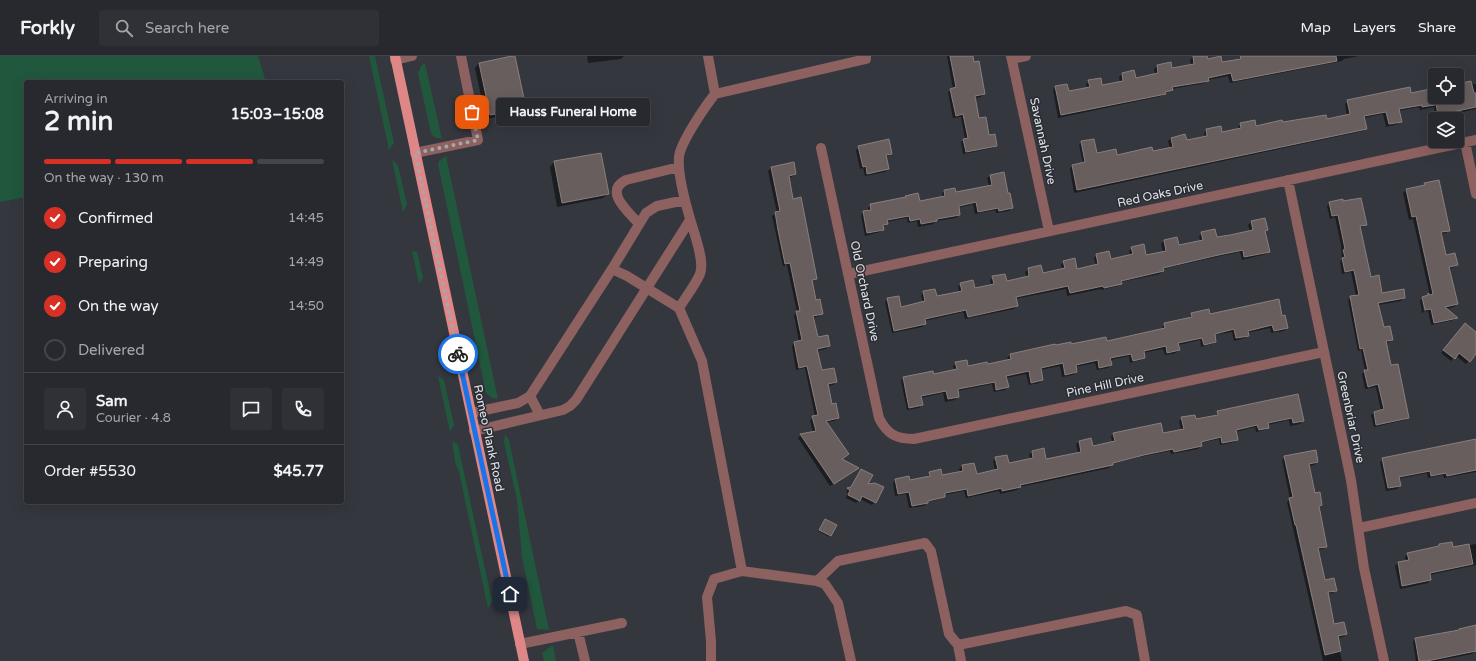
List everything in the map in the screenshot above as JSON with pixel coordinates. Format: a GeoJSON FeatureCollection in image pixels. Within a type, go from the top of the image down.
{"type":"FeatureCollection","features":[{"type":"Feature","properties":{"kind":"main road","name":"Romeo Plank Road"},"geometry":{"type":"LineString","coordinates":[[395,58],[524,661]]}},
{"type":"Feature","properties":{"kind":"street"},"geometry":{"type":"LineString","coordinates":[[395,58],[412,56]]}},
{"type":"Feature","properties":{"kind":"street"},"geometry":{"type":"LineString","coordinates":[[415,153],[478,140],[461,56]]}},
{"type":"Feature","properties":{"kind":"street"},"geometry":{"type":"LineString","coordinates":[[708,56],[715,94]]}},
{"type":"Feature","properties":{"kind":"street"},"geometry":{"type":"LineString","coordinates":[[679,308],[700,274],[701,263],[685,200],[679,167],[679,155],[682,146],[707,103],[715,94],[866,59],[866,56]]}},
{"type":"Feature","properties":{"kind":"street"},"geometry":{"type":"LineString","coordinates":[[1012,58],[1026,56]]}},
{"type":"Feature","properties":{"kind":"street","name":"Savannah Drive"},"geometry":{"type":"LineString","coordinates":[[1012,58],[1049,231]]}},
{"type":"Feature","properties":{"kind":"street","name":"Red Oaks Drive"},"geometry":{"type":"LineString","coordinates":[[849,274],[1476,140]]}},
{"type":"Feature","properties":{"kind":"street"},"geometry":{"type":"LineString","coordinates":[[1465,142],[1476,194]]}},
{"type":"Feature","properties":{"kind":"street","name":"Old Orchard Drive"},"geometry":{"type":"LineString","coordinates":[[821,148],[879,418],[884,428],[893,435]]}},
{"type":"Feature","properties":{"kind":"street"},"geometry":{"type":"LineString","coordinates":[[639,224],[620,202],[616,195],[616,189],[619,184],[626,180],[679,167]]}},
{"type":"Feature","properties":{"kind":"street","name":"Greenbriar Drive"},"geometry":{"type":"LineString","coordinates":[[1288,180],[1351,480],[1364,568],[1384,661]]}},
{"type":"Feature","properties":{"kind":"street"},"geometry":{"type":"LineString","coordinates":[[471,413],[518,403],[530,396],[612,269],[646,212],[657,206],[685,200]]}},
{"type":"Feature","properties":{"kind":"street"},"geometry":{"type":"LineString","coordinates":[[474,431],[563,410],[570,406],[576,400],[690,220]]}},
{"type":"Feature","properties":{"kind":"street"},"geometry":{"type":"LineString","coordinates":[[612,269],[679,308],[702,361],[742,571]]}},
{"type":"Feature","properties":{"kind":"street","name":"Pine Hill Drive"},"geometry":{"type":"LineString","coordinates":[[893,435],[903,439],[914,439],[1324,352]]}},
{"type":"Feature","properties":{"kind":"street"},"geometry":{"type":"LineString","coordinates":[[530,396],[540,415]]}},
{"type":"Feature","properties":{"kind":"street"},"geometry":{"type":"LineString","coordinates":[[1359,528],[1476,503]]}},
{"type":"Feature","properties":{"kind":"street"},"geometry":{"type":"LineString","coordinates":[[817,581],[838,561],[925,543],[931,551],[949,634],[958,645],[961,661]]}},
{"type":"Feature","properties":{"kind":"street"},"geometry":{"type":"LineString","coordinates":[[711,661],[712,640],[707,597],[714,579],[742,571],[817,581],[825,584],[838,603],[851,661]]}},
{"type":"Feature","properties":{"kind":"street"},"geometry":{"type":"LineString","coordinates":[[958,645],[1126,611],[1137,615],[1145,661]]}},
{"type":"Feature","properties":{"kind":"street"},"geometry":{"type":"LineString","coordinates":[[520,644],[622,623]]}},
{"type":"Feature","properties":{"kind":"street"},"geometry":{"type":"LineString","coordinates":[[578,632],[584,661]]}},
{"type":"Feature","properties":{"kind":"green space"},"geometry":{"type":"Polygon","coordinates":[[[0,56],[258,56],[265,80],[24,80],[24,197],[0,202],[0,56]]]}},
{"type":"Feature","properties":{"kind":"green space"},"geometry":{"type":"Polygon","coordinates":[[[369,56],[375,56],[394,143],[389,150],[369,56]]]}},
{"type":"Feature","properties":{"kind":"green space"},"geometry":{"type":"Polygon","coordinates":[[[425,63],[442,139],[434,137],[431,133],[418,74],[421,66],[425,63]]]}},
{"type":"Feature","properties":{"kind":"green space"},"geometry":{"type":"Polygon","coordinates":[[[446,156],[498,399],[492,398],[486,393],[438,164],[439,161],[446,156]]]}},
{"type":"Feature","properties":{"kind":"green space"},"geometry":{"type":"Polygon","coordinates":[[[392,160],[398,165],[407,204],[403,212],[392,160]]]}},
{"type":"Feature","properties":{"kind":"green space"},"geometry":{"type":"Polygon","coordinates":[[[412,251],[417,252],[423,278],[419,284],[412,251]]]}},
{"type":"Feature","properties":{"kind":"green space"},"geometry":{"type":"Polygon","coordinates":[[[438,376],[444,380],[454,425],[450,432],[438,376]]]}},
{"type":"Feature","properties":{"kind":"green space"},"geometry":{"type":"Polygon","coordinates":[[[505,434],[509,440],[549,630],[537,629],[522,557],[517,500],[504,442],[505,434]]]}},
{"type":"Feature","properties":{"kind":"green space"},"geometry":{"type":"Polygon","coordinates":[[[452,441],[458,445],[492,601],[488,608],[459,472],[455,462],[452,441]]]}},
{"type":"Feature","properties":{"kind":"green space"},"geometry":{"type":"Polygon","coordinates":[[[553,645],[556,661],[544,661],[542,653],[553,645]]]}},
{"type":"Feature","properties":{"kind":"building"},"geometry":{"type":"Polygon","coordinates":[[[515,56],[526,108],[490,115],[479,63],[515,56]]]}},
{"type":"Feature","properties":{"kind":"building"},"geometry":{"type":"Polygon","coordinates":[[[950,56],[973,56],[974,62],[979,61],[985,94],[975,96],[979,118],[986,117],[989,135],[995,134],[997,146],[966,152],[963,139],[968,138],[963,114],[956,116],[950,89],[956,87],[950,56]]]}},
{"type":"Feature","properties":{"kind":"building"},"geometry":{"type":"Polygon","coordinates":[[[1193,56],[1207,56],[1208,59],[1221,56],[1222,62],[1241,59],[1240,56],[1336,56],[1337,61],[1233,81],[1231,73],[1208,78],[1209,81],[1172,87],[1173,90],[1165,92],[1166,94],[1061,115],[1055,86],[1067,84],[1069,91],[1090,87],[1088,80],[1101,78],[1102,85],[1123,81],[1122,73],[1134,70],[1136,78],[1158,73],[1157,65],[1171,62],[1172,68],[1194,64],[1193,56]]]}},
{"type":"Feature","properties":{"kind":"building"},"geometry":{"type":"Polygon","coordinates":[[[1471,81],[1474,93],[1476,93],[1476,107],[1452,112],[1437,112],[1436,104],[1464,104],[1464,82],[1471,81]]]}},
{"type":"Feature","properties":{"kind":"building"},"geometry":{"type":"Polygon","coordinates":[[[1410,87],[1411,93],[1428,89],[1428,104],[1435,105],[1422,107],[1422,105],[1399,109],[1402,122],[1389,124],[1386,112],[1364,116],[1367,129],[1077,190],[1072,165],[1085,162],[1081,141],[1094,139],[1097,153],[1116,149],[1117,155],[1152,147],[1153,151],[1173,147],[1171,138],[1185,134],[1187,140],[1207,136],[1206,129],[1221,126],[1222,132],[1241,128],[1240,123],[1255,120],[1256,126],[1282,120],[1283,122],[1326,115],[1327,119],[1350,114],[1347,100],[1410,87]]]}},
{"type":"Feature","properties":{"kind":"building"},"geometry":{"type":"Polygon","coordinates":[[[889,139],[892,154],[886,155],[889,169],[867,174],[866,166],[863,167],[858,146],[889,139]]]}},
{"type":"Feature","properties":{"kind":"building"},"geometry":{"type":"Polygon","coordinates":[[[601,153],[609,194],[562,203],[554,161],[601,153]]]}},
{"type":"Feature","properties":{"kind":"building"},"geometry":{"type":"Polygon","coordinates":[[[794,162],[796,174],[789,176],[793,199],[801,197],[817,279],[812,280],[816,300],[820,299],[823,314],[813,316],[818,337],[828,335],[830,346],[817,349],[822,370],[834,368],[837,382],[828,384],[832,404],[836,403],[839,418],[826,421],[849,454],[842,459],[859,468],[834,484],[800,434],[816,431],[812,416],[818,415],[807,366],[799,368],[794,342],[802,340],[796,311],[800,311],[790,263],[785,264],[778,230],[775,212],[780,211],[771,167],[794,162]]]}},
{"type":"Feature","properties":{"kind":"building"},"geometry":{"type":"Polygon","coordinates":[[[1004,172],[1008,193],[1010,193],[1013,208],[999,211],[998,208],[978,212],[976,202],[959,206],[960,215],[937,219],[937,221],[921,224],[920,219],[910,221],[909,216],[887,220],[888,224],[883,225],[884,230],[867,233],[863,211],[871,210],[870,204],[906,197],[905,196],[918,193],[920,201],[945,196],[944,190],[955,188],[956,192],[992,185],[990,175],[1004,172]]]}},
{"type":"Feature","properties":{"kind":"building"},"geometry":{"type":"Polygon","coordinates":[[[1439,180],[1450,231],[1441,232],[1446,255],[1455,253],[1458,265],[1449,267],[1458,304],[1445,307],[1458,318],[1434,323],[1431,309],[1425,310],[1422,297],[1428,295],[1428,293],[1430,295],[1433,294],[1416,216],[1412,217],[1406,189],[1439,180]]]}},
{"type":"Feature","properties":{"kind":"building"},"geometry":{"type":"Polygon","coordinates":[[[1361,198],[1367,225],[1360,226],[1371,277],[1379,275],[1382,293],[1404,289],[1405,298],[1378,303],[1384,327],[1390,326],[1393,340],[1386,341],[1391,365],[1398,364],[1409,418],[1376,425],[1374,412],[1384,409],[1378,384],[1368,387],[1364,370],[1368,370],[1363,348],[1360,349],[1350,296],[1359,295],[1354,270],[1345,272],[1342,258],[1345,257],[1343,250],[1345,249],[1338,215],[1332,216],[1329,202],[1343,199],[1343,201],[1361,198]]]}},
{"type":"Feature","properties":{"kind":"building"},"geometry":{"type":"Polygon","coordinates":[[[1265,218],[1268,230],[1265,231],[1270,252],[1244,257],[1243,250],[1214,256],[1163,268],[1164,271],[1121,281],[1122,284],[1104,288],[1103,286],[1070,293],[1068,286],[1016,297],[1018,306],[968,317],[966,310],[925,319],[926,324],[894,331],[887,298],[899,296],[901,307],[925,301],[923,291],[935,289],[937,296],[962,291],[960,283],[973,280],[975,288],[994,284],[992,276],[1005,274],[1007,281],[1029,276],[1028,268],[1041,265],[1043,273],[1065,268],[1063,261],[1075,258],[1077,269],[1098,264],[1096,254],[1109,251],[1111,259],[1133,254],[1131,247],[1144,244],[1146,255],[1166,251],[1164,240],[1177,237],[1179,245],[1203,240],[1201,232],[1215,229],[1217,237],[1253,230],[1251,221],[1265,218]]]}},
{"type":"Feature","properties":{"kind":"building"},"geometry":{"type":"Polygon","coordinates":[[[1279,299],[1282,316],[1285,315],[1288,328],[1274,331],[1272,325],[1248,331],[1249,336],[1236,338],[1234,329],[1215,334],[1216,342],[1204,345],[1202,338],[1178,343],[1180,350],[1167,353],[1166,346],[1144,351],[1145,358],[1133,361],[1131,354],[1110,358],[1112,365],[1099,368],[1098,360],[1076,365],[1077,372],[1065,375],[1063,363],[1041,368],[1043,380],[1031,383],[1029,371],[1006,376],[1009,387],[996,390],[995,382],[958,389],[959,397],[948,399],[946,391],[921,396],[923,405],[909,408],[903,377],[933,371],[934,374],[957,369],[955,362],[967,360],[968,366],[987,362],[988,364],[1011,359],[1010,354],[1055,344],[1071,342],[1071,344],[1106,337],[1107,341],[1165,328],[1164,323],[1192,317],[1191,313],[1209,309],[1210,314],[1279,299]]]}},
{"type":"Feature","properties":{"kind":"building"},"geometry":{"type":"Polygon","coordinates":[[[1465,323],[1476,332],[1476,354],[1470,362],[1459,353],[1455,359],[1443,350],[1465,323]]]}},
{"type":"Feature","properties":{"kind":"building"},"geometry":{"type":"Polygon","coordinates":[[[1298,394],[1304,421],[1293,423],[1292,418],[1268,423],[1269,428],[1259,430],[1257,425],[1236,430],[1238,440],[1222,443],[1221,437],[1201,442],[1202,446],[1174,452],[1173,449],[1144,455],[1113,463],[1113,465],[1020,485],[1021,487],[1002,491],[1002,488],[968,496],[967,489],[945,493],[945,497],[928,501],[928,503],[912,506],[909,492],[898,494],[895,479],[909,476],[910,480],[930,476],[929,472],[941,469],[942,475],[963,471],[962,465],[974,463],[977,474],[998,469],[995,457],[1007,455],[1009,463],[1033,458],[1032,451],[1044,448],[1046,459],[1081,452],[1079,441],[1091,438],[1093,446],[1115,441],[1113,433],[1161,423],[1163,433],[1184,429],[1181,417],[1195,415],[1196,419],[1218,415],[1217,411],[1298,394]]]}},
{"type":"Feature","properties":{"kind":"building"},"geometry":{"type":"Polygon","coordinates":[[[1476,439],[1476,470],[1447,476],[1446,473],[1431,476],[1430,471],[1399,477],[1401,486],[1388,488],[1382,458],[1476,439]]]}},
{"type":"Feature","properties":{"kind":"building"},"geometry":{"type":"Polygon","coordinates":[[[1316,450],[1318,462],[1309,464],[1315,493],[1320,492],[1322,505],[1319,506],[1327,547],[1318,548],[1325,580],[1334,578],[1337,591],[1328,592],[1334,624],[1344,622],[1347,634],[1338,636],[1341,651],[1325,655],[1289,498],[1293,497],[1284,456],[1316,450]]]}},
{"type":"Feature","properties":{"kind":"building"},"geometry":{"type":"Polygon","coordinates":[[[861,469],[873,475],[868,484],[875,483],[884,487],[876,503],[862,496],[860,501],[848,495],[850,490],[847,488],[851,487],[861,469]]]}},
{"type":"Feature","properties":{"kind":"building"},"geometry":{"type":"Polygon","coordinates":[[[825,519],[837,525],[831,536],[819,530],[825,519]]]}},
{"type":"Feature","properties":{"kind":"building"},"geometry":{"type":"Polygon","coordinates":[[[1452,542],[1453,547],[1469,544],[1473,564],[1430,573],[1431,580],[1402,586],[1398,562],[1409,560],[1407,553],[1452,542]]]}},
{"type":"Feature","properties":{"kind":"building"},"geometry":{"type":"Polygon","coordinates":[[[1476,625],[1476,651],[1427,661],[1419,661],[1415,638],[1459,630],[1476,625]]]}},
{"type":"Feature","properties":{"kind":"way so far"},"geometry":{"type":"LineString","coordinates":[[458,354],[415,153],[478,140],[472,112]]}},
{"type":"Feature","properties":{"kind":"place","name":"Hauss Funeral Home"},"geometry":{"type":"Point","coordinates":[472,112]}},
{"type":"Feature","properties":{"kind":"route"},"geometry":{"type":"LineString","coordinates":[[458,354],[510,594]]}}]}
